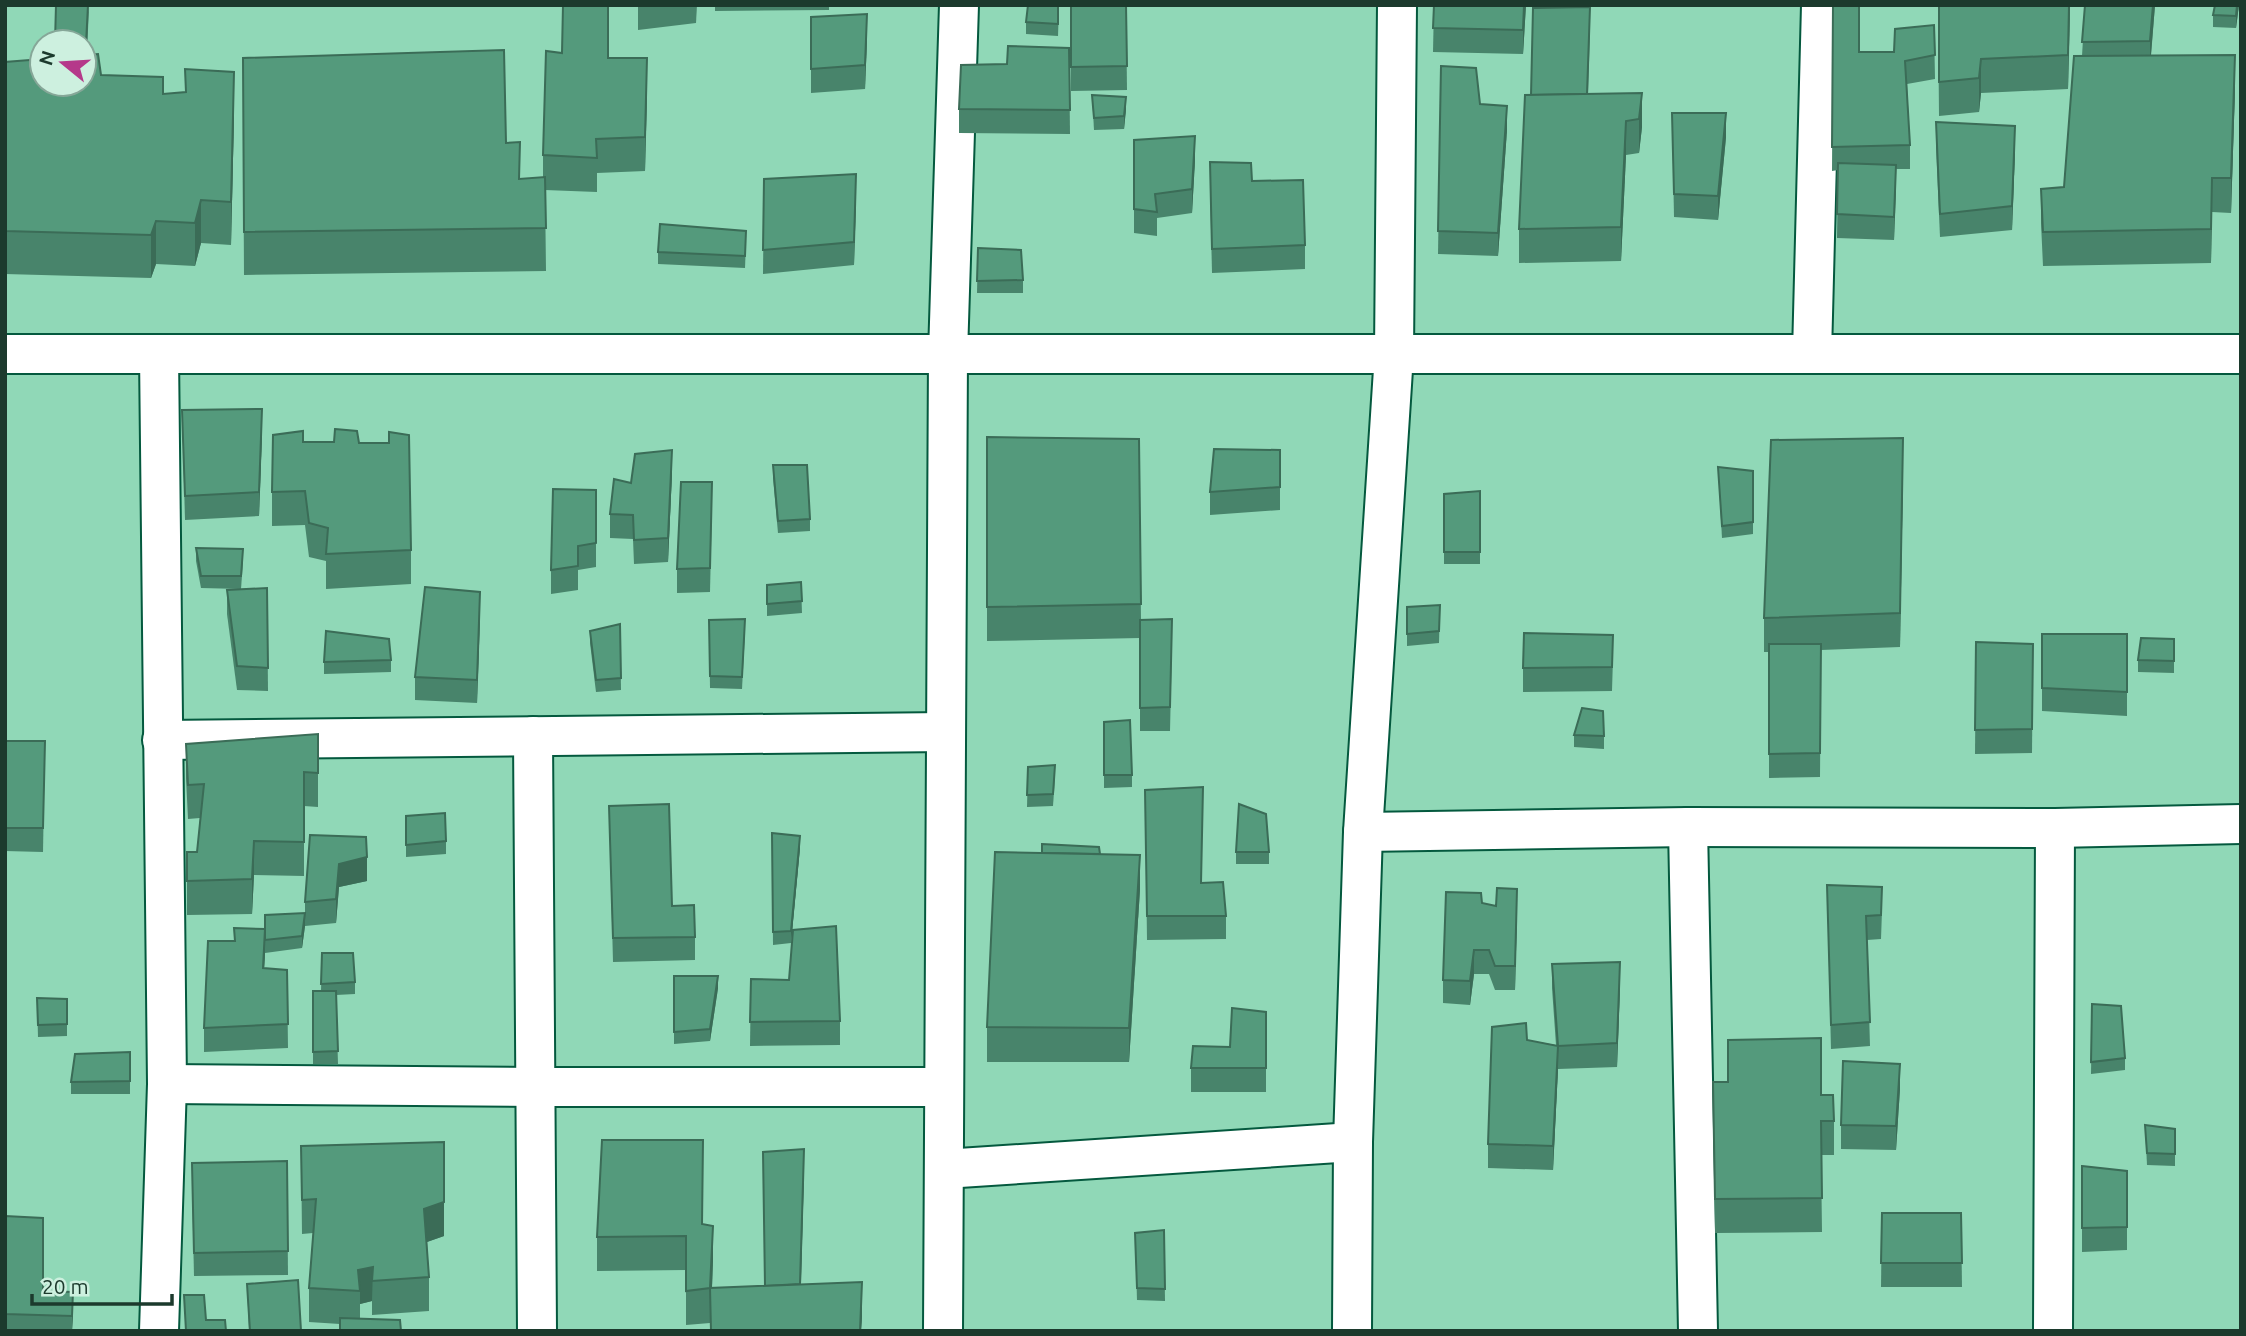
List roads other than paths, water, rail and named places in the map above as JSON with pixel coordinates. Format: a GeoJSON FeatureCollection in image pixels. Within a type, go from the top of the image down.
{"type":"FeatureCollection","features":[{"type":"Feature","properties":{"kind":"street"},"geometry":{"type":"LineString","coordinates":[[943,1331],[948,354],[959,5]]}},
{"type":"Feature","properties":{"kind":"street"},"geometry":{"type":"LineString","coordinates":[[1352,1331],[1353,1142],[1363,832],[1394,354],[1397,5]]}},
{"type":"Feature","properties":{"kind":"street"},"geometry":{"type":"LineString","coordinates":[[1812,354],[1821,5]]}},
{"type":"Feature","properties":{"kind":"street"},"geometry":{"type":"LineString","coordinates":[[5,354],[2241,354]]}},
{"type":"Feature","properties":{"kind":"street"},"geometry":{"type":"LineString","coordinates":[[159,354],[167,1084],[159,1331]]}},
{"type":"Feature","properties":{"kind":"street"},"geometry":{"type":"LineString","coordinates":[[162,740],[946,732]]}},
{"type":"Feature","properties":{"kind":"street"},"geometry":{"type":"LineString","coordinates":[[533,736],[537,1331]]}},
{"type":"Feature","properties":{"kind":"street"},"geometry":{"type":"LineString","coordinates":[[1363,832],[1688,827],[2055,828],[2241,824]]}},
{"type":"Feature","properties":{"kind":"street"},"geometry":{"type":"LineString","coordinates":[[1688,827],[1698,1331]]}},
{"type":"Feature","properties":{"kind":"street"},"geometry":{"type":"LineString","coordinates":[[2053,1331],[2055,828]]}},
{"type":"Feature","properties":{"kind":"street"},"geometry":{"type":"LineString","coordinates":[[167,1084],[944,1087]]}},
{"type":"Feature","properties":{"kind":"street"},"geometry":{"type":"LineString","coordinates":[[944,1169],[1353,1142]]}}]}
